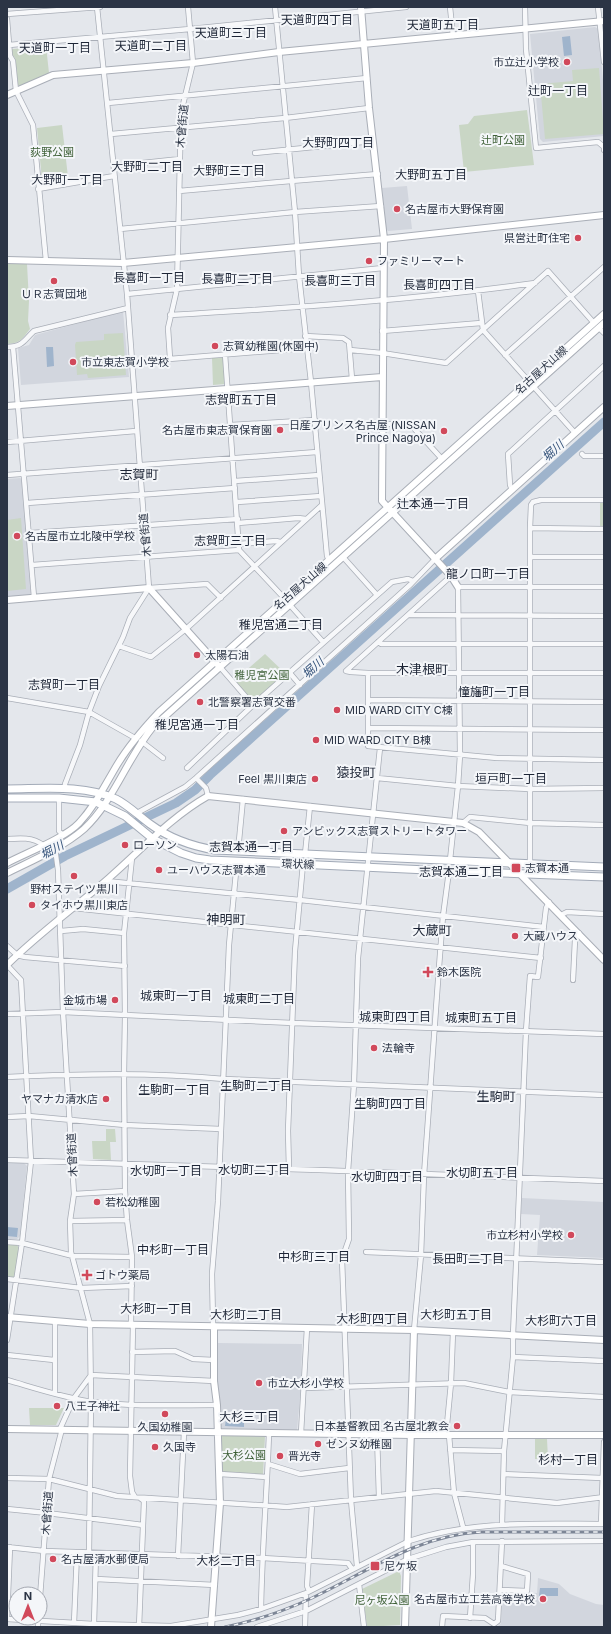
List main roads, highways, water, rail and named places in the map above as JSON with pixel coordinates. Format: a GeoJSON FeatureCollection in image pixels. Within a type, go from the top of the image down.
{"type":"FeatureCollection","features":[{"type":"Feature","properties":{"kind":"main road","name":"環状線"},"geometry":{"type":"LineString","coordinates":[[7,789],[81,790],[108,796],[116,799],[160,831],[186,843],[215,850],[604,867]]}},
{"type":"Feature","properties":{"kind":"main road","name":"環状線"},"geometry":{"type":"LineString","coordinates":[[7,798],[59,798],[96,802],[131,820],[153,839],[181,853],[196,858],[237,862],[449,872],[604,877]]}},
{"type":"Feature","properties":{"kind":"water"},"geometry":{"type":"Polygon","coordinates":[[[570,36],[572,55],[564,56],[562,37],[570,36]]]}},
{"type":"Feature","properties":{"kind":"water"},"geometry":{"type":"Polygon","coordinates":[[[46,347],[53,347],[54,366],[47,367],[46,347]]]}},
{"type":"Feature","properties":{"kind":"water"},"geometry":{"type":"Polygon","coordinates":[[[7,1227],[18,1228],[17,1237],[7,1236],[7,1227]]]}},
{"type":"Feature","properties":{"kind":"water"},"geometry":{"type":"Polygon","coordinates":[[[226,1419],[244,1420],[244,1427],[225,1426],[226,1419]]]}},
{"type":"Feature","properties":{"kind":"water"},"geometry":{"type":"Polygon","coordinates":[[[540,1588],[558,1588],[558,1596],[539,1596],[540,1588]]]}},
{"type":"Feature","properties":{"kind":"waterway","name":"堀川"},"geometry":{"type":"LineString","coordinates":[[7,889],[65,856],[176,803],[195,790],[604,422]]}},
{"type":"Feature","properties":{"kind":"railway"},"geometry":{"type":"LineString","coordinates":[[225,1627],[258,1619],[291,1607],[312,1598],[394,1556],[414,1547],[436,1540],[481,1532],[604,1532]]}},
{"type":"Feature","properties":{"kind":"place","name":"市立辻小学校"},"geometry":{"type":"Point","coordinates":[567,62]}},
{"type":"Feature","properties":{"kind":"place","name":"名古屋市大野保育園"},"geometry":{"type":"Point","coordinates":[397,209]}},
{"type":"Feature","properties":{"kind":"place","name":"県営辻町住宅"},"geometry":{"type":"Point","coordinates":[578,238]}},
{"type":"Feature","properties":{"kind":"place","name":"ファミリーマート"},"geometry":{"type":"Point","coordinates":[369,261]}},
{"type":"Feature","properties":{"kind":"place","name":"ＵＲ志賀団地"},"geometry":{"type":"Point","coordinates":[54,281]}},
{"type":"Feature","properties":{"kind":"place","name":"志賀幼稚園(休園中)"},"geometry":{"type":"Point","coordinates":[215,346]}},
{"type":"Feature","properties":{"kind":"place","name":"市立東志賀小学校"},"geometry":{"type":"Point","coordinates":[73,362]}},
{"type":"Feature","properties":{"kind":"place","name":"名古屋市東志賀保育園"},"geometry":{"type":"Point","coordinates":[280,430]}},
{"type":"Feature","properties":{"kind":"place","name":"日産プリンス名古屋 (NISSAN Prince Nagoya)"},"geometry":{"type":"Point","coordinates":[444,431]}},
{"type":"Feature","properties":{"kind":"place","name":"名古屋市立北陵中学校"},"geometry":{"type":"Point","coordinates":[17,536]}},
{"type":"Feature","properties":{"kind":"place","name":"太陽石油"},"geometry":{"type":"Point","coordinates":[197,655]}},
{"type":"Feature","properties":{"kind":"place","name":"北警察署志賀交番"},"geometry":{"type":"Point","coordinates":[200,702]}},
{"type":"Feature","properties":{"kind":"place","name":"MID WARD CITY C棟"},"geometry":{"type":"Point","coordinates":[337,710]}},
{"type":"Feature","properties":{"kind":"place","name":"MID WARD CITY B棟"},"geometry":{"type":"Point","coordinates":[316,740]}},
{"type":"Feature","properties":{"kind":"place","name":"Feel 黒川東店"},"geometry":{"type":"Point","coordinates":[315,779]}},
{"type":"Feature","properties":{"kind":"place","name":"アンビックス志賀ストリートタワー"},"geometry":{"type":"Point","coordinates":[284,831]}},
{"type":"Feature","properties":{"kind":"place","name":"ローソン"},"geometry":{"type":"Point","coordinates":[125,845]}},
{"type":"Feature","properties":{"kind":"place","name":"志賀本通"},"geometry":{"type":"Point","coordinates":[516,868]}},
{"type":"Feature","properties":{"kind":"place","name":"ユーハウス志賀本通"},"geometry":{"type":"Point","coordinates":[159,870]}},
{"type":"Feature","properties":{"kind":"place","name":"野村ステイツ黒川"},"geometry":{"type":"Point","coordinates":[74,876]}},
{"type":"Feature","properties":{"kind":"place","name":"タイホウ黒川東店"},"geometry":{"type":"Point","coordinates":[32,905]}},
{"type":"Feature","properties":{"kind":"place","name":"大蔵ハウス"},"geometry":{"type":"Point","coordinates":[515,936]}},
{"type":"Feature","properties":{"kind":"place","name":"鈴木医院"},"geometry":{"type":"Point","coordinates":[428,972]}},
{"type":"Feature","properties":{"kind":"place","name":"金城市場"},"geometry":{"type":"Point","coordinates":[115,1000]}},
{"type":"Feature","properties":{"kind":"place","name":"法輪寺"},"geometry":{"type":"Point","coordinates":[374,1048]}},
{"type":"Feature","properties":{"kind":"place","name":"ヤマナカ清水店"},"geometry":{"type":"Point","coordinates":[106,1099]}},
{"type":"Feature","properties":{"kind":"place","name":"若松幼稚園"},"geometry":{"type":"Point","coordinates":[97,1202]}},
{"type":"Feature","properties":{"kind":"place","name":"市立杉村小学校"},"geometry":{"type":"Point","coordinates":[571,1235]}},
{"type":"Feature","properties":{"kind":"place","name":"ゴトウ薬局"},"geometry":{"type":"Point","coordinates":[87,1275]}},
{"type":"Feature","properties":{"kind":"place","name":"市立大杉小学校"},"geometry":{"type":"Point","coordinates":[259,1383]}},
{"type":"Feature","properties":{"kind":"place","name":"八王子神社"},"geometry":{"type":"Point","coordinates":[57,1406]}},
{"type":"Feature","properties":{"kind":"place","name":"久国幼稚園"},"geometry":{"type":"Point","coordinates":[165,1414]}},
{"type":"Feature","properties":{"kind":"place","name":"日本基督教団 名古屋北教会"},"geometry":{"type":"Point","coordinates":[457,1426]}},
{"type":"Feature","properties":{"kind":"place","name":"ゼンヌ幼稚園"},"geometry":{"type":"Point","coordinates":[318,1444]}},
{"type":"Feature","properties":{"kind":"place","name":"久国寺"},"geometry":{"type":"Point","coordinates":[155,1447]}},
{"type":"Feature","properties":{"kind":"place","name":"晋光寺"},"geometry":{"type":"Point","coordinates":[280,1456]}},
{"type":"Feature","properties":{"kind":"place","name":"名古屋清水郵便局"},"geometry":{"type":"Point","coordinates":[53,1559]}},
{"type":"Feature","properties":{"kind":"place","name":"尼ケ坂"},"geometry":{"type":"Point","coordinates":[375,1566]}},
{"type":"Feature","properties":{"kind":"place","name":"名古屋市立工芸高等学校"},"geometry":{"type":"Point","coordinates":[543,1599]}},
{"type":"Feature","properties":{"kind":"district","name":"天道町四丁目"},"geometry":{"type":"Point","coordinates":[317,20]}},
{"type":"Feature","properties":{"kind":"district","name":"天道町五丁目"},"geometry":{"type":"Point","coordinates":[443,25]}},
{"type":"Feature","properties":{"kind":"district","name":"天道町三丁目"},"geometry":{"type":"Point","coordinates":[231,33]}},
{"type":"Feature","properties":{"kind":"district","name":"天道町二丁目"},"geometry":{"type":"Point","coordinates":[151,46]}},
{"type":"Feature","properties":{"kind":"district","name":"天道町一丁目"},"geometry":{"type":"Point","coordinates":[55,48]}},
{"type":"Feature","properties":{"kind":"district","name":"辻町一丁目"},"geometry":{"type":"Point","coordinates":[558,91]}},
{"type":"Feature","properties":{"kind":"district","name":"大野町四丁目"},"geometry":{"type":"Point","coordinates":[338,143]}},
{"type":"Feature","properties":{"kind":"district","name":"大野町二丁目"},"geometry":{"type":"Point","coordinates":[147,167]}},
{"type":"Feature","properties":{"kind":"district","name":"大野町三丁目"},"geometry":{"type":"Point","coordinates":[229,171]}},
{"type":"Feature","properties":{"kind":"district","name":"大野町五丁目"},"geometry":{"type":"Point","coordinates":[431,175]}},
{"type":"Feature","properties":{"kind":"district","name":"大野町一丁目"},"geometry":{"type":"Point","coordinates":[67,180]}},
{"type":"Feature","properties":{"kind":"district","name":"長喜町一丁目"},"geometry":{"type":"Point","coordinates":[149,278]}},
{"type":"Feature","properties":{"kind":"district","name":"長喜町二丁目"},"geometry":{"type":"Point","coordinates":[237,279]}},
{"type":"Feature","properties":{"kind":"district","name":"長喜町三丁目"},"geometry":{"type":"Point","coordinates":[340,281]}},
{"type":"Feature","properties":{"kind":"district","name":"長喜町四丁目"},"geometry":{"type":"Point","coordinates":[439,285]}},
{"type":"Feature","properties":{"kind":"district","name":"志賀町五丁目"},"geometry":{"type":"Point","coordinates":[241,400]}},
{"type":"Feature","properties":{"kind":"district","name":"志賀町"},"geometry":{"type":"Point","coordinates":[139,474]}},
{"type":"Feature","properties":{"kind":"district","name":"辻本通一丁目"},"geometry":{"type":"Point","coordinates":[433,504]}},
{"type":"Feature","properties":{"kind":"district","name":"志賀町三丁目"},"geometry":{"type":"Point","coordinates":[230,541]}},
{"type":"Feature","properties":{"kind":"district","name":"龍ノ口町一丁目"},"geometry":{"type":"Point","coordinates":[488,574]}},
{"type":"Feature","properties":{"kind":"district","name":"稚児宮通二丁目"},"geometry":{"type":"Point","coordinates":[281,625]}},
{"type":"Feature","properties":{"kind":"district","name":"木津根町"},"geometry":{"type":"Point","coordinates":[422,669]}},
{"type":"Feature","properties":{"kind":"district","name":"志賀町一丁目"},"geometry":{"type":"Point","coordinates":[64,685]}},
{"type":"Feature","properties":{"kind":"district","name":"憧旛町一丁目"},"geometry":{"type":"Point","coordinates":[494,692]}},
{"type":"Feature","properties":{"kind":"district","name":"稚児宮通一丁目"},"geometry":{"type":"Point","coordinates":[197,725]}},
{"type":"Feature","properties":{"kind":"district","name":"猿投町"},"geometry":{"type":"Point","coordinates":[356,772]}},
{"type":"Feature","properties":{"kind":"district","name":"垣戸町一丁目"},"geometry":{"type":"Point","coordinates":[511,779]}},
{"type":"Feature","properties":{"kind":"district","name":"志賀本通一丁目"},"geometry":{"type":"Point","coordinates":[251,847]}},
{"type":"Feature","properties":{"kind":"district","name":"志賀本通二丁目"},"geometry":{"type":"Point","coordinates":[461,872]}},
{"type":"Feature","properties":{"kind":"district","name":"神明町"},"geometry":{"type":"Point","coordinates":[226,919]}},
{"type":"Feature","properties":{"kind":"district","name":"大蔵町"},"geometry":{"type":"Point","coordinates":[432,930]}},
{"type":"Feature","properties":{"kind":"district","name":"城東町一丁目"},"geometry":{"type":"Point","coordinates":[176,996]}},
{"type":"Feature","properties":{"kind":"district","name":"城東町二丁目"},"geometry":{"type":"Point","coordinates":[259,999]}},
{"type":"Feature","properties":{"kind":"district","name":"城東町四丁目"},"geometry":{"type":"Point","coordinates":[395,1017]}},
{"type":"Feature","properties":{"kind":"district","name":"城東町五丁目"},"geometry":{"type":"Point","coordinates":[481,1018]}},
{"type":"Feature","properties":{"kind":"district","name":"生駒町二丁目"},"geometry":{"type":"Point","coordinates":[256,1086]}},
{"type":"Feature","properties":{"kind":"district","name":"生駒町一丁目"},"geometry":{"type":"Point","coordinates":[174,1090]}},
{"type":"Feature","properties":{"kind":"district","name":"生駒町"},"geometry":{"type":"Point","coordinates":[496,1096]}},
{"type":"Feature","properties":{"kind":"district","name":"生駒町四丁目"},"geometry":{"type":"Point","coordinates":[390,1104]}},
{"type":"Feature","properties":{"kind":"district","name":"水切町二丁目"},"geometry":{"type":"Point","coordinates":[254,1170]}},
{"type":"Feature","properties":{"kind":"district","name":"水切町一丁目"},"geometry":{"type":"Point","coordinates":[166,1171]}},
{"type":"Feature","properties":{"kind":"district","name":"水切町五丁目"},"geometry":{"type":"Point","coordinates":[482,1173]}},
{"type":"Feature","properties":{"kind":"district","name":"水切町四丁目"},"geometry":{"type":"Point","coordinates":[387,1177]}},
{"type":"Feature","properties":{"kind":"district","name":"中杉町一丁目"},"geometry":{"type":"Point","coordinates":[173,1250]}},
{"type":"Feature","properties":{"kind":"district","name":"中杉町三丁目"},"geometry":{"type":"Point","coordinates":[314,1257]}},
{"type":"Feature","properties":{"kind":"district","name":"長田町二丁目"},"geometry":{"type":"Point","coordinates":[468,1259]}},
{"type":"Feature","properties":{"kind":"district","name":"大杉町一丁目"},"geometry":{"type":"Point","coordinates":[156,1309]}},
{"type":"Feature","properties":{"kind":"district","name":"大杉町二丁目"},"geometry":{"type":"Point","coordinates":[246,1315]}},
{"type":"Feature","properties":{"kind":"district","name":"大杉町五丁目"},"geometry":{"type":"Point","coordinates":[456,1315]}},
{"type":"Feature","properties":{"kind":"district","name":"大杉町四丁目"},"geometry":{"type":"Point","coordinates":[372,1319]}},
{"type":"Feature","properties":{"kind":"district","name":"大杉町六丁目"},"geometry":{"type":"Point","coordinates":[561,1321]}},
{"type":"Feature","properties":{"kind":"district","name":"大杉三丁目"},"geometry":{"type":"Point","coordinates":[249,1417]}},
{"type":"Feature","properties":{"kind":"district","name":"杉村一丁目"},"geometry":{"type":"Point","coordinates":[568,1460]}},
{"type":"Feature","properties":{"kind":"district","name":"大杉二丁目"},"geometry":{"type":"Point","coordinates":[226,1561]}},
{"type":"Feature","properties":{"kind":"park label","name":"辻町公園"},"geometry":{"type":"Point","coordinates":[503,140]}},
{"type":"Feature","properties":{"kind":"park label","name":"荻野公園"},"geometry":{"type":"Point","coordinates":[52,152]}},
{"type":"Feature","properties":{"kind":"park label","name":"稚児宮公園"},"geometry":{"type":"Point","coordinates":[262,675]}},
{"type":"Feature","properties":{"kind":"park label","name":"大杉公園"},"geometry":{"type":"Point","coordinates":[244,1455]}},
{"type":"Feature","properties":{"kind":"park label","name":"尼ヶ坂公園"},"geometry":{"type":"Point","coordinates":[382,1600]}}]}
